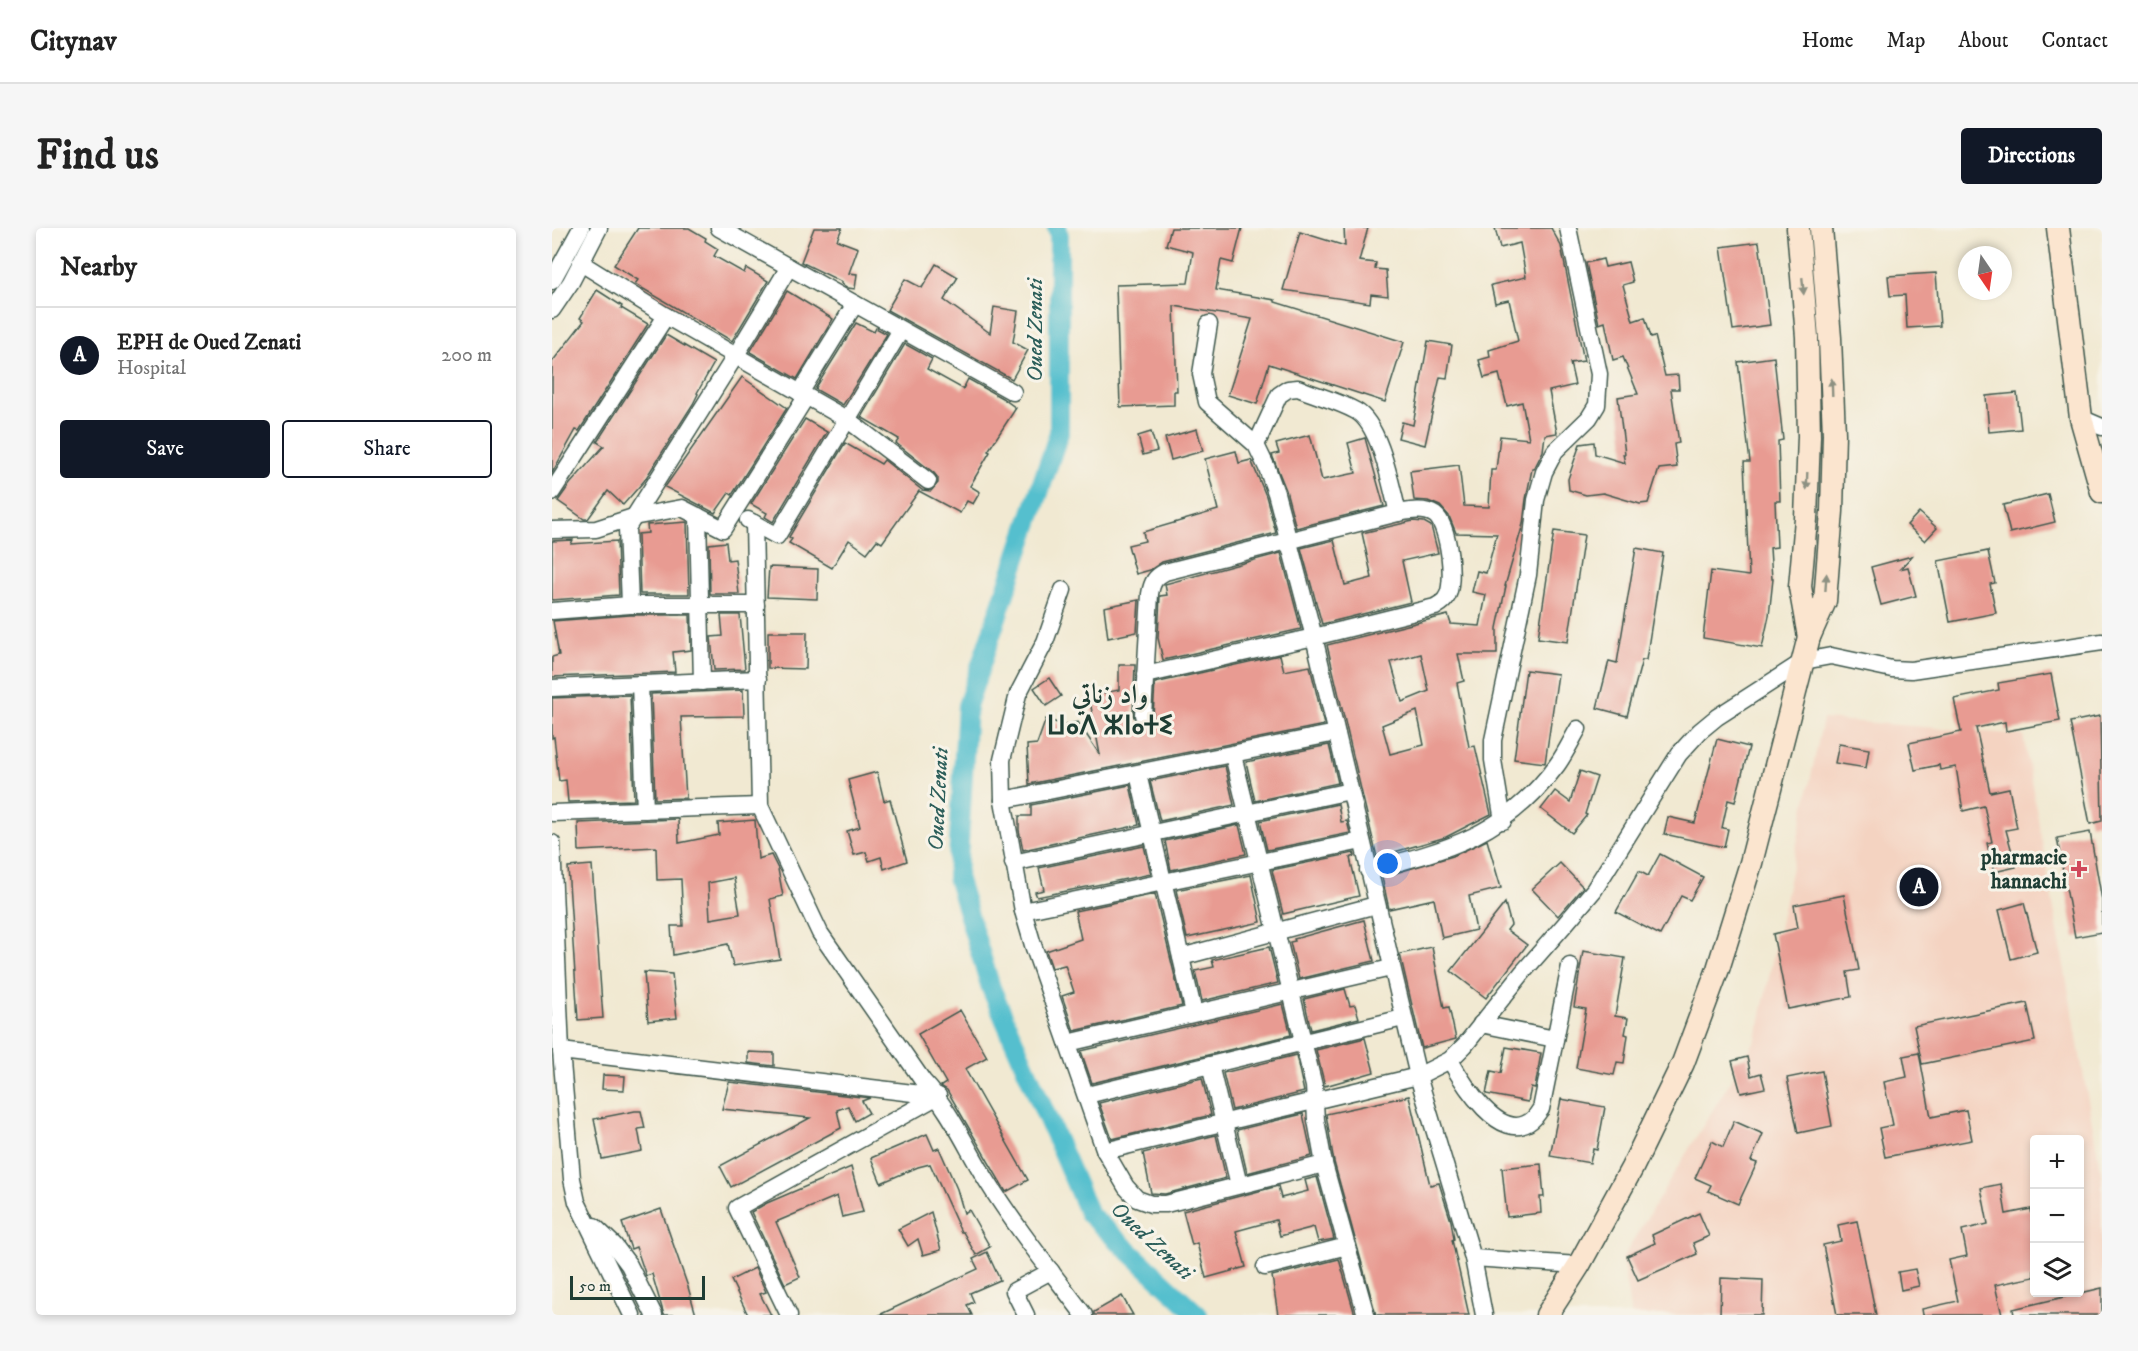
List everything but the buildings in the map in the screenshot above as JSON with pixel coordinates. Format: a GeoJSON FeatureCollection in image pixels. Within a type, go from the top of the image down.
{"type":"FeatureCollection","features":[{"type":"Feature","properties":{"kind":"street"},"geometry":{"type":"LineString","coordinates":[[552,281],[581,228]]}},
{"type":"Feature","properties":{"kind":"street"},"geometry":{"type":"LineString","coordinates":[[552,310],[599,228]]}},
{"type":"Feature","properties":{"kind":"street"},"geometry":{"type":"LineString","coordinates":[[719,228],[1013,392]]}},
{"type":"Feature","properties":{"kind":"street"},"geometry":{"type":"LineString","coordinates":[[1503,821],[1493,760],[1493,740],[1528,575],[1536,500],[1544,472],[1555,451],[1589,418],[1597,405],[1599,390],[1599,374],[1568,228]]}},
{"type":"Feature","properties":{"kind":"street"},"geometry":{"type":"LineString","coordinates":[[1798,228],[1807,337],[1809,436],[1806,519],[1800,587],[1809,637]]}},
{"type":"Feature","properties":{"kind":"street"},"geometry":{"type":"LineString","coordinates":[[1547,1315],[1579,1265],[1632,1168],[1678,1074],[1718,969],[1751,863],[1809,637],[1825,601],[1832,512],[1834,434],[1830,338],[1821,228]]}},
{"type":"Feature","properties":{"kind":"street"},"geometry":{"type":"LineString","coordinates":[[2058,228],[2081,418],[2102,492]]}},
{"type":"Feature","properties":{"kind":"street"},"geometry":{"type":"LineString","coordinates":[[581,263],[666,316],[848,420],[928,481]]}},
{"type":"Feature","properties":{"kind":"street"},"geometry":{"type":"LineString","coordinates":[[630,605],[627,528],[789,267]]}},
{"type":"Feature","properties":{"kind":"street"},"geometry":{"type":"LineString","coordinates":[[552,530],[596,529],[633,518],[682,508],[723,529],[855,304]]}},
{"type":"Feature","properties":{"kind":"street"},"geometry":{"type":"LineString","coordinates":[[552,492],[666,316]]}},
{"type":"Feature","properties":{"kind":"street"},"geometry":{"type":"LineString","coordinates":[[1209,324],[1202,374],[1207,402],[1256,445],[1267,468],[1289,540],[1314,637],[1403,1018],[1418,1076],[1473,1258],[1484,1315]]}},
{"type":"Feature","properties":{"kind":"street"},"geometry":{"type":"LineString","coordinates":[[734,512],[777,536],[901,330]]}},
{"type":"Feature","properties":{"kind":"street"},"geometry":{"type":"LineString","coordinates":[[1256,445],[1279,395],[1288,389],[1299,388],[1357,411],[1369,421],[1376,434],[1398,513]]}},
{"type":"Feature","properties":{"kind":"street"},"geometry":{"type":"LineString","coordinates":[[2081,418],[2102,427]]}},
{"type":"Feature","properties":{"kind":"street"},"geometry":{"type":"LineString","coordinates":[[1143,715],[1145,675],[1151,584],[1157,576],[1165,572],[1398,513],[1418,510],[1434,514],[1443,525],[1448,547],[1451,581],[1447,598],[1435,607],[1145,675]]}},
{"type":"Feature","properties":{"kind":"street"},"geometry":{"type":"LineString","coordinates":[[698,516],[702,682]]}},
{"type":"Feature","properties":{"kind":"street"},"geometry":{"type":"LineString","coordinates":[[754,523],[760,806],[820,933],[923,1081],[938,1096],[1016,1226],[1084,1315]]}},
{"type":"Feature","properties":{"kind":"street"},"geometry":{"type":"LineString","coordinates":[[1063,590],[1045,642],[1018,694],[1002,760],[1003,800],[1023,911],[1105,1151],[1126,1187],[1137,1199],[1151,1204],[1166,1204],[1324,1164]]}},
{"type":"Feature","properties":{"kind":"street"},"geometry":{"type":"LineString","coordinates":[[552,611],[630,605],[756,605]]}},
{"type":"Feature","properties":{"kind":"street"},"geometry":{"type":"LineString","coordinates":[[1105,1151],[1418,1076],[1450,1060],[1594,890],[1679,754],[1700,731],[1717,717],[1804,661],[1831,656],[1892,669],[1911,670],[2102,642]]}},
{"type":"Feature","properties":{"kind":"street"},"geometry":{"type":"LineString","coordinates":[[552,688],[758,679]]}},
{"type":"Feature","properties":{"kind":"street"},"geometry":{"type":"LineString","coordinates":[[640,684],[645,810]]}},
{"type":"Feature","properties":{"kind":"street"},"geometry":{"type":"LineString","coordinates":[[1368,870],[1428,855],[1469,840],[1503,821],[1532,794],[1558,764],[1578,729]]}},
{"type":"Feature","properties":{"kind":"street"},"geometry":{"type":"LineString","coordinates":[[1003,800],[1336,733]]}},
{"type":"Feature","properties":{"kind":"street"},"geometry":{"type":"LineString","coordinates":[[1233,755],[1303,1042],[1316,1101],[1316,1120],[1324,1164],[1366,1315]]}},
{"type":"Feature","properties":{"kind":"street"},"geometry":{"type":"LineString","coordinates":[[1138,774],[1194,1013]]}},
{"type":"Feature","properties":{"kind":"street"},"geometry":{"type":"LineString","coordinates":[[1013,863],[1350,791]]}},
{"type":"Feature","properties":{"kind":"street"},"geometry":{"type":"LineString","coordinates":[[552,813],[760,806]]}},
{"type":"Feature","properties":{"kind":"street"},"geometry":{"type":"LineString","coordinates":[[1023,911],[1362,841]]}},
{"type":"Feature","properties":{"kind":"street"},"geometry":{"type":"LineString","coordinates":[[552,843],[561,1051],[572,1179],[577,1202],[632,1315]]}},
{"type":"Feature","properties":{"kind":"street"},"geometry":{"type":"LineString","coordinates":[[1181,957],[1376,905]]}},
{"type":"Feature","properties":{"kind":"street"},"geometry":{"type":"LineString","coordinates":[[1450,1060],[1460,1079],[1487,1112],[1500,1122],[1516,1126],[1531,1121],[1541,1109],[1570,966]]}},
{"type":"Feature","properties":{"kind":"street"},"geometry":{"type":"LineString","coordinates":[[1068,1043],[1391,968]]}},
{"type":"Feature","properties":{"kind":"street"},"geometry":{"type":"LineString","coordinates":[[1087,1095],[1403,1018]]}},
{"type":"Feature","properties":{"kind":"street"},"geometry":{"type":"LineString","coordinates":[[1481,1024],[1556,1039]]}},
{"type":"Feature","properties":{"kind":"street"},"geometry":{"type":"LineString","coordinates":[[561,1051],[938,1096]]}},
{"type":"Feature","properties":{"kind":"street"},"geometry":{"type":"LineString","coordinates":[[1210,1065],[1239,1185]]}},
{"type":"Feature","properties":{"kind":"street"},"geometry":{"type":"LineString","coordinates":[[789,1315],[738,1208],[938,1096]]}},
{"type":"Feature","properties":{"kind":"street"},"geometry":{"type":"LineString","coordinates":[[584,1217],[614,1245],[629,1265],[654,1315]]}},
{"type":"Feature","properties":{"kind":"street"},"geometry":{"type":"LineString","coordinates":[[1265,1267],[1347,1246]]}},
{"type":"Feature","properties":{"kind":"street"},"geometry":{"type":"LineString","coordinates":[[1473,1258],[1579,1265]]}},
{"type":"Feature","properties":{"kind":"street"},"geometry":{"type":"LineString","coordinates":[[1026,1315],[1014,1291],[1051,1271]]}},
{"type":"Feature","properties":{"kind":"shaded area"},"geometry":{"type":"Polygon","coordinates":[[[1823,719],[2023,735],[2102,1179],[2102,1315],[1631,1315],[1622,1259],[1756,1039],[1823,719]]]}},
{"type":"Feature","properties":{"kind":"waterway","name":"Oued Zenati"},"geometry":{"type":"LineString","coordinates":[[1057,228],[1059,236],[1059,433],[967,706],[957,877],[991,988],[1089,1214],[1198,1315]]}},
{"type":"Feature","properties":{"kind":"place","name":"pharmacie hannachi"},"geometry":{"type":"Point","coordinates":[2079,869]}},
{"type":"Feature","properties":{"kind":"place","name":"EPH de Oued Zenati"},"geometry":{"type":"Point","coordinates":[1919,887]}},
{"type":"Feature","properties":{"kind":"district","name":"واد زناتي ⵡⴰⴷ ⵣⵏⴰⵜⵉ"},"geometry":{"type":"Point","coordinates":[1110,710]}}]}
